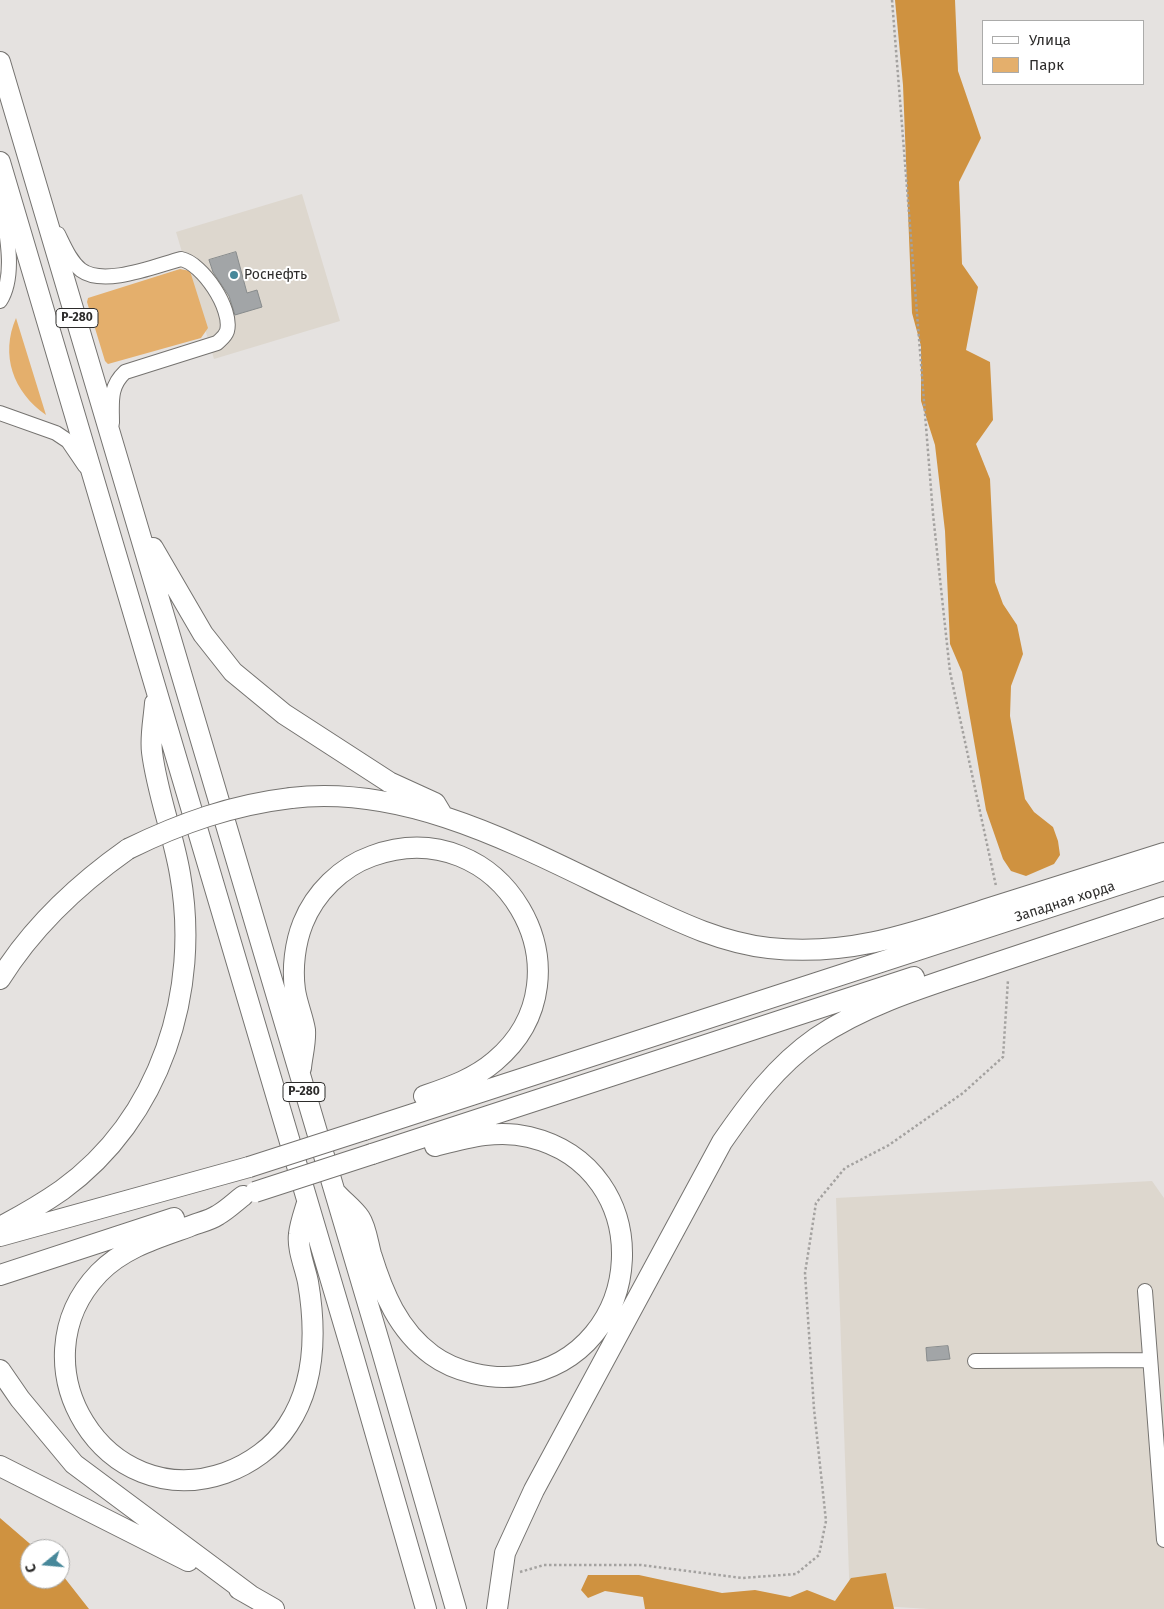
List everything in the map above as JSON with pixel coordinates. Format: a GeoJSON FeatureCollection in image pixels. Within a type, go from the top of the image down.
{"type":"FeatureCollection","features":[{"type":"Feature","properties":{"kind":"highway","name":"Р-280"},"geometry":{"type":"LineString","coordinates":[[0,62],[113,438],[456,1609]]}},
{"type":"Feature","properties":{"kind":"highway","name":"Р-280"},"geometry":{"type":"LineString","coordinates":[[0,162],[426,1609]]}},
{"type":"Feature","properties":{"kind":"highway"},"geometry":{"type":"LineString","coordinates":[[137,520],[203,634],[233,672],[284,714],[389,782],[436,803],[444,817]]}},
{"type":"Feature","properties":{"kind":"highway"},"geometry":{"type":"LineString","coordinates":[[0,1227],[62,1190],[109,1146],[134,1114],[164,1059],[176,1019],[185,973],[184,911],[180,874],[152,751],[156,691]]}},
{"type":"Feature","properties":{"kind":"highway"},"geometry":{"type":"LineString","coordinates":[[0,979],[22,947],[50,913],[74,890],[128,849],[175,827],[212,814],[260,802],[291,798],[343,797],[389,804],[444,817],[506,842],[722,940],[767,948],[811,951],[850,948],[898,938],[1164,853]]}},
{"type":"Feature","properties":{"kind":"highway"},"geometry":{"type":"LineString","coordinates":[[300,1077],[304,1029],[295,990],[295,954],[303,922],[327,885],[350,866],[365,858],[401,848],[420,848],[452,853],[473,862],[491,874],[516,900],[525,914],[536,948],[537,985],[525,1022],[506,1050],[486,1068],[449,1088],[393,1108],[364,1130]]}},
{"type":"Feature","properties":{"kind":"highway","name":"Западная хорда"},"geometry":{"type":"LineString","coordinates":[[0,1236],[249,1167],[1164,870]]}},
{"type":"Feature","properties":{"kind":"highway","name":"Западная хорда"},"geometry":{"type":"LineString","coordinates":[[0,1275],[1164,896]]}},
{"type":"Feature","properties":{"kind":"highway"},"geometry":{"type":"LineString","coordinates":[[497,1609],[505,1553],[534,1490],[722,1142],[756,1093],[781,1066],[816,1038],[866,1011],[912,991],[1164,907]]}},
{"type":"Feature","properties":{"kind":"highway"},"geometry":{"type":"LineString","coordinates":[[332,1189],[360,1218],[378,1277],[402,1326],[433,1356],[449,1365],[492,1376],[530,1374],[548,1368],[566,1358],[583,1346],[599,1328],[616,1298],[621,1278],[623,1260],[622,1236],[609,1198],[583,1164],[552,1145],[528,1136],[508,1134],[479,1135],[413,1152],[372,1154]]}},
{"type":"Feature","properties":{"kind":"highway"},"geometry":{"type":"LineString","coordinates":[[249,1194],[216,1216],[134,1248],[114,1260],[90,1283],[72,1314],[67,1331],[65,1370],[68,1390],[85,1426],[102,1446],[120,1460],[158,1477],[192,1480],[216,1476],[240,1468],[274,1443],[289,1425],[310,1372],[313,1344],[312,1313],[298,1236],[307,1203]]}},
{"type":"Feature","properties":{"kind":"highway"},"geometry":{"type":"LineString","coordinates":[[0,1370],[20,1399],[74,1464],[250,1595]]}},
{"type":"Feature","properties":{"kind":"highway"},"geometry":{"type":"LineString","coordinates":[[0,1466],[201,1567],[274,1609]]}},
{"type":"Feature","properties":{"kind":"lane"},"geometry":{"type":"LineString","coordinates":[[0,191],[10,274],[7,291],[0,301]]}},
{"type":"Feature","properties":{"kind":"lane"},"geometry":{"type":"LineString","coordinates":[[42,200],[69,256],[81,270],[96,277],[110,277],[182,259],[190,261],[215,290],[227,322],[224,337],[217,343],[125,372],[116,380],[112,390],[113,438]]}},
{"type":"Feature","properties":{"kind":"lane"},"geometry":{"type":"LineString","coordinates":[[0,413],[56,433],[68,441],[95,480]]}},
{"type":"Feature","properties":{"kind":"lane"},"geometry":{"type":"LineString","coordinates":[[1144,1291],[1164,1540]]}},
{"type":"Feature","properties":{"kind":"lane"},"geometry":{"type":"LineString","coordinates":[[974,1362],[1150,1360]]}},
{"type":"Feature","properties":{"kind":"path"},"geometry":{"type":"LineString","coordinates":[[892,0],[933,514],[950,672],[996,886]]}},
{"type":"Feature","properties":{"kind":"path"},"geometry":{"type":"LineString","coordinates":[[518,1572],[544,1565],[642,1565],[742,1578],[796,1574],[818,1556],[826,1521],[814,1409],[805,1273],[816,1203],[845,1168],[889,1145],[963,1093],[1003,1056],[1008,980]]}},
{"type":"Feature","properties":{"kind":"shaded area"},"geometry":{"type":"Polygon","coordinates":[[[895,0],[955,0],[958,71],[981,138],[959,182],[962,264],[978,287],[966,350],[990,362],[993,420],[976,444],[990,479],[995,582],[1003,604],[1017,625],[1023,654],[1011,686],[1010,716],[1025,799],[1034,812],[1053,827],[1060,855],[1054,864],[1026,876],[1011,871],[1003,859],[986,810],[962,672],[950,644],[945,531],[935,445],[921,401],[921,346],[912,313],[903,85],[895,0]]]}},
{"type":"Feature","properties":{"kind":"shaded area"},"geometry":{"type":"Polygon","coordinates":[[[302,194],[340,321],[214,359],[176,232],[302,194]]]}},
{"type":"Feature","properties":{"kind":"shaded area"},"geometry":{"type":"Polygon","coordinates":[[[1152,1181],[1164,1198],[1164,1609],[929,1609],[850,1604],[836,1198],[1152,1181]]]}},
{"type":"Feature","properties":{"kind":"shaded area"},"geometry":{"type":"Polygon","coordinates":[[[0,1518],[24,1539],[20,1539],[20,1589],[70,1589],[70,1585],[89,1609],[0,1609],[0,1518]]]}},
{"type":"Feature","properties":{"kind":"shaded area"},"geometry":{"type":"Polygon","coordinates":[[[886,1573],[894,1609],[645,1609],[643,1597],[605,1591],[588,1598],[581,1590],[588,1575],[639,1575],[722,1593],[755,1590],[790,1597],[807,1590],[835,1601],[851,1578],[886,1573]]]}},
{"type":"Feature","properties":{"kind":"green space"},"geometry":{"type":"Polygon","coordinates":[[[180,269],[190,271],[208,328],[201,338],[108,364],[105,361],[87,302],[88,298],[180,269]]]}},
{"type":"Feature","properties":{"kind":"green space"},"geometry":{"type":"Polygon","coordinates":[[[16,318],[46,415],[25,395],[13,372],[9,346],[16,318]]]}},
{"type":"Feature","properties":{"kind":"building"},"geometry":{"type":"Polygon","coordinates":[[[236,252],[247,293],[257,290],[262,307],[235,315],[229,296],[213,272],[209,260],[236,252]]]}},
{"type":"Feature","properties":{"kind":"building"},"geometry":{"type":"Polygon","coordinates":[[[948,1346],[950,1359],[927,1361],[926,1348],[948,1346]]]}},
{"type":"Feature","properties":{"kind":"place","name":"Роснефть"},"geometry":{"type":"Point","coordinates":[234,275]}}]}
